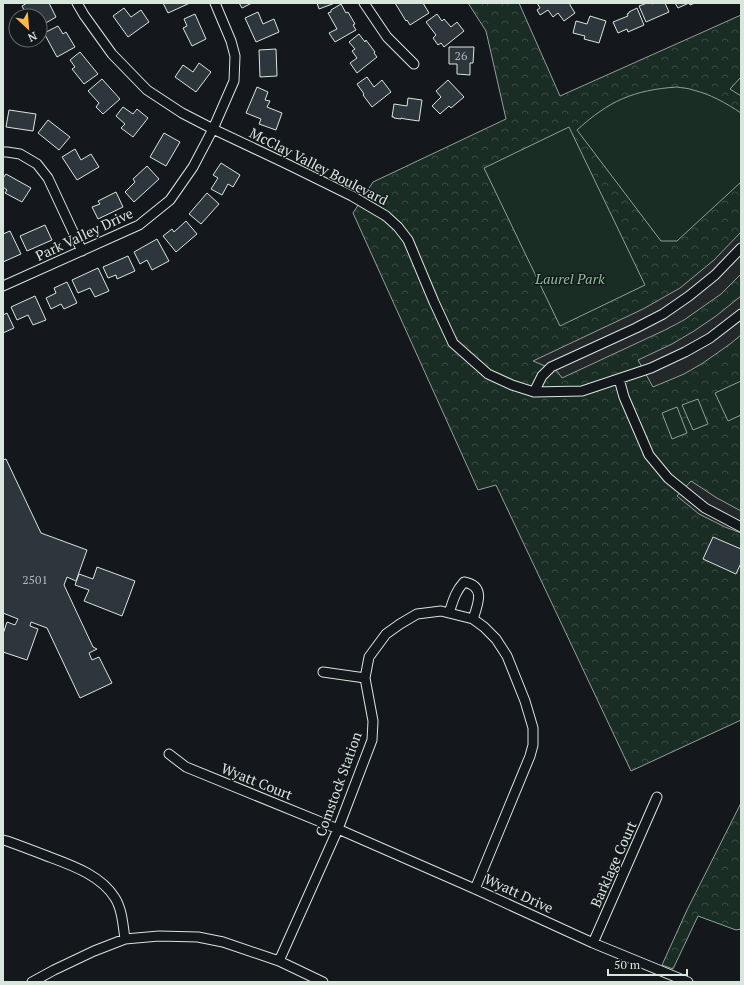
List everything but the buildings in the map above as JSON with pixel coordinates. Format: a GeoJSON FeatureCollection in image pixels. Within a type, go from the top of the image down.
{"type":"FeatureCollection","features":[{"type":"Feature","properties":{"kind":"street","name":"McClay Valley Boulevard"},"geometry":{"type":"LineString","coordinates":[[77,3],[112,54],[147,90],[213,129],[352,196],[386,216],[398,227],[408,240],[453,343],[488,374],[512,385],[534,392]]}},
{"type":"Feature","properties":{"kind":"street","name":"Park Valley Drive"},"geometry":{"type":"LineString","coordinates":[[3,286],[139,225],[170,200],[193,167],[213,129],[234,81],[235,56],[231,41],[215,3]]}},
{"type":"Feature","properties":{"kind":"street"},"geometry":{"type":"LineString","coordinates":[[364,3],[387,37],[414,64]]}},
{"type":"Feature","properties":{"kind":"street"},"geometry":{"type":"LineString","coordinates":[[3,152],[20,154],[37,164],[48,178],[82,251]]}},
{"type":"Feature","properties":{"kind":"street"},"geometry":{"type":"LineString","coordinates":[[741,248],[715,275],[689,296],[663,314],[551,367],[542,376],[534,392],[582,390],[651,368],[710,338],[741,314]]}},
{"type":"Feature","properties":{"kind":"street"},"geometry":{"type":"LineString","coordinates":[[619,379],[624,397],[649,455],[668,478],[705,508],[741,527]]}},
{"type":"Feature","properties":{"kind":"street"},"geometry":{"type":"LineString","coordinates":[[449,613],[455,594],[464,582],[472,584],[477,590],[478,603],[473,619]]}},
{"type":"Feature","properties":{"kind":"street","name":"Comstock Station"},"geometry":{"type":"LineString","coordinates":[[279,961],[338,829],[372,740],[373,721],[365,678],[369,656],[386,634],[417,614],[441,611],[473,619],[484,626],[496,639],[507,656],[525,701],[533,728],[533,745],[530,756],[475,889]]}},
{"type":"Feature","properties":{"kind":"street"},"geometry":{"type":"LineString","coordinates":[[323,672],[365,678]]}},
{"type":"Feature","properties":{"kind":"street","name":"Wyatt Court"},"geometry":{"type":"LineString","coordinates":[[168,754],[186,767],[338,829]]}},
{"type":"Feature","properties":{"kind":"street","name":"Barklage Court"},"geometry":{"type":"LineString","coordinates":[[594,943],[658,797]]}},
{"type":"Feature","properties":{"kind":"street","name":"Wyatt Drive"},"geometry":{"type":"LineString","coordinates":[[338,829],[594,943],[688,982]]}},
{"type":"Feature","properties":{"kind":"street"},"geometry":{"type":"LineString","coordinates":[[3,840],[77,868],[106,887],[114,897],[119,908],[126,939]]}},
{"type":"Feature","properties":{"kind":"street"},"geometry":{"type":"LineString","coordinates":[[32,982],[94,951],[126,939],[159,936],[198,937],[224,942],[279,961],[323,982]]}},
{"type":"Feature","properties":{"kind":"green space","name":"Laurel Park"},"geometry":{"type":"Polygon","coordinates":[[[468,3],[519,3],[560,96],[741,15],[741,720],[631,771],[496,485],[478,490],[353,213],[373,182],[506,119],[486,31],[468,3]]]}},
{"type":"Feature","properties":{"kind":"green space"},"geometry":{"type":"Polygon","coordinates":[[[741,77],[741,96],[730,89],[741,77]]]}},
{"type":"Feature","properties":{"kind":"green space"},"geometry":{"type":"Polygon","coordinates":[[[677,87],[712,96],[741,113],[741,182],[677,241],[661,241],[577,130],[600,111],[622,99],[647,91],[677,87]]]}},
{"type":"Feature","properties":{"kind":"green space"},"geometry":{"type":"Polygon","coordinates":[[[569,127],[645,285],[560,326],[484,168],[569,127]]]}},
{"type":"Feature","properties":{"kind":"green space"},"geometry":{"type":"Polygon","coordinates":[[[741,381],[741,415],[728,421],[715,393],[741,381]]]}},
{"type":"Feature","properties":{"kind":"green space"},"geometry":{"type":"Polygon","coordinates":[[[698,399],[708,424],[693,430],[682,405],[698,399]]]}},
{"type":"Feature","properties":{"kind":"green space"},"geometry":{"type":"Polygon","coordinates":[[[677,407],[687,433],[672,439],[662,413],[677,407]]]}},
{"type":"Feature","properties":{"kind":"green space"},"geometry":{"type":"Polygon","coordinates":[[[741,803],[741,929],[736,930],[698,916],[673,969],[662,965],[687,910],[741,803]]]}},
{"type":"Feature","properties":{"kind":"shaded area"},"geometry":{"type":"Polygon","coordinates":[[[741,232],[741,274],[721,294],[684,320],[562,378],[557,371],[533,361],[643,309],[680,288],[714,260],[741,232]]]}},
{"type":"Feature","properties":{"kind":"shaded area"},"geometry":{"type":"Polygon","coordinates":[[[741,296],[741,335],[703,363],[684,374],[653,387],[638,360],[672,344],[694,331],[741,296]]]}},
{"type":"Feature","properties":{"kind":"shaded area"},"geometry":{"type":"Polygon","coordinates":[[[691,481],[717,498],[741,511],[741,533],[699,514],[677,496],[691,481]]]}}]}
